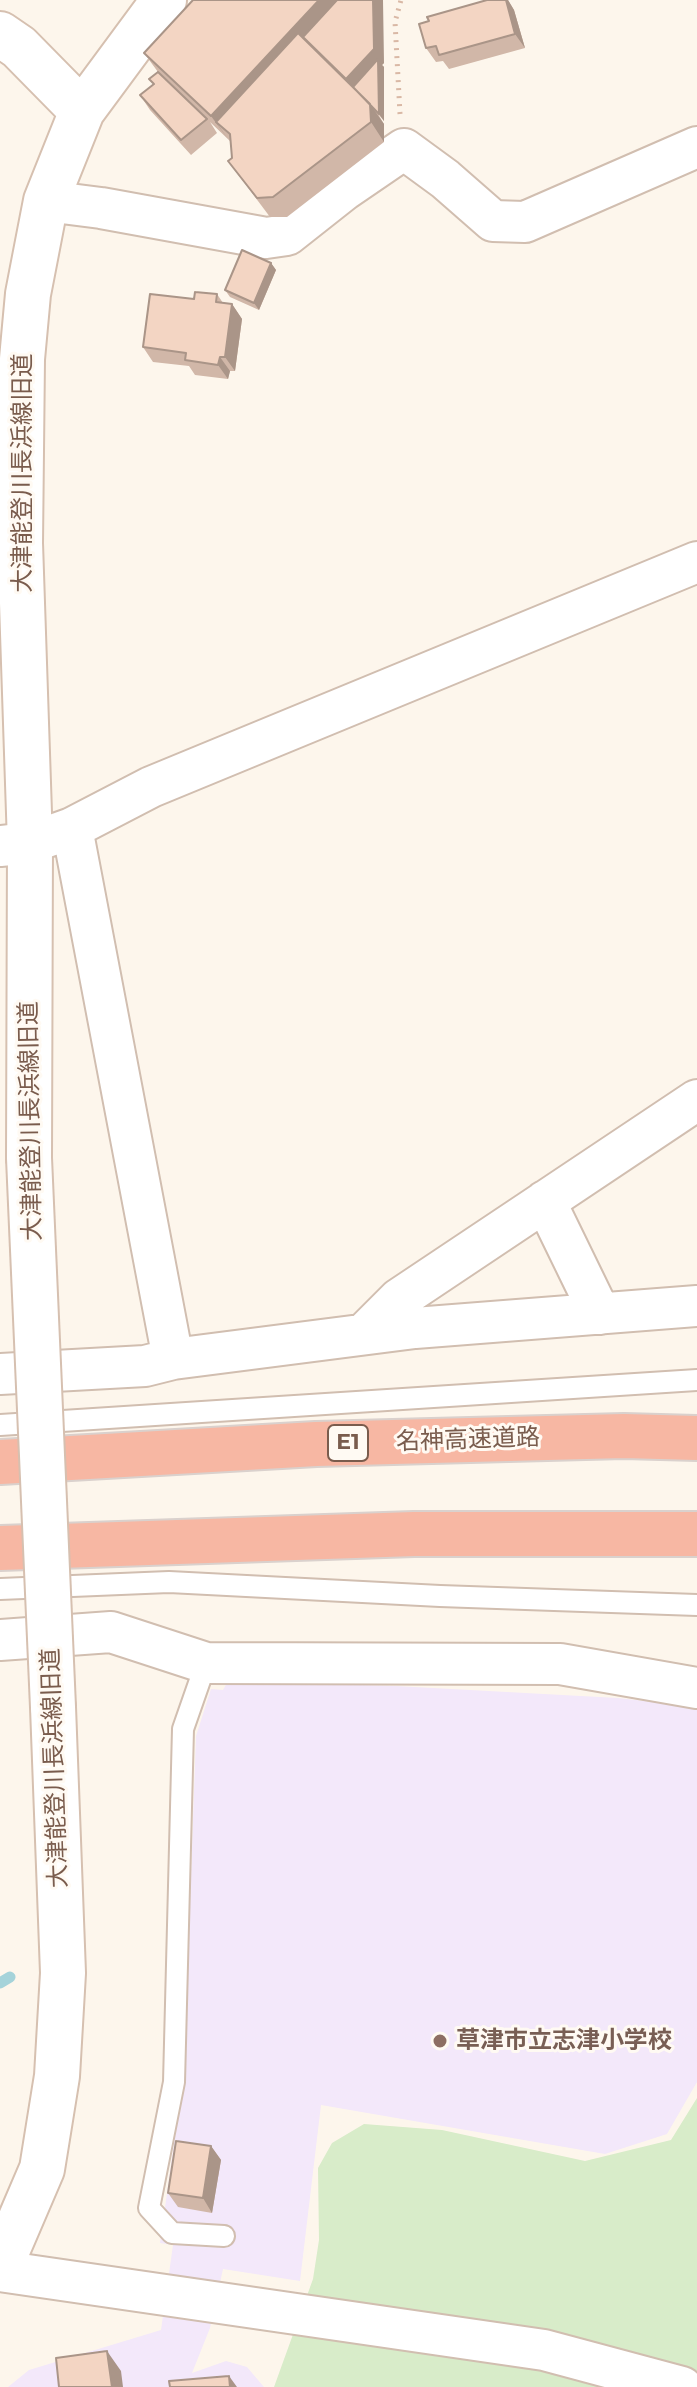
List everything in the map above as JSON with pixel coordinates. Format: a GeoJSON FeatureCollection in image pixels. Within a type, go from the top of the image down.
{"type":"FeatureCollection","features":[{"type":"Feature","properties":{"kind":"highway","name":"名神高速道路"},"geometry":{"type":"LineString","coordinates":[[0,1462],[316,1444],[624,1436],[697,1438]]}},
{"type":"Feature","properties":{"kind":"highway"},"geometry":{"type":"LineString","coordinates":[[0,1548],[414,1534],[697,1534]]}},
{"type":"Feature","properties":{"kind":"street","name":"大津能登川長浜線旧道"},"geometry":{"type":"LineString","coordinates":[[0,2269],[42,2169],[57,2076],[63,1973],[15,845],[22,359],[28,294],[46,201],[82,111],[164,0]]}},
{"type":"Feature","properties":{"kind":"street"},"geometry":{"type":"LineString","coordinates":[[0,34],[19,47],[82,111]]}},
{"type":"Feature","properties":{"kind":"street"},"geometry":{"type":"LineString","coordinates":[[46,201],[266,238],[287,235],[344,190],[404,149],[445,179],[493,221],[525,222],[697,147]]}},
{"type":"Feature","properties":{"kind":"street"},"geometry":{"type":"LineString","coordinates":[[15,845],[72,828],[151,787],[697,562]]}},
{"type":"Feature","properties":{"kind":"street"},"geometry":{"type":"LineString","coordinates":[[72,828],[173,1359]]}},
{"type":"Feature","properties":{"kind":"street"},"geometry":{"type":"LineString","coordinates":[[364,1334],[399,1299],[697,1100]]}},
{"type":"Feature","properties":{"kind":"street"},"geometry":{"type":"LineString","coordinates":[[545,1201],[600,1314]]}},
{"type":"Feature","properties":{"kind":"street"},"geometry":{"type":"LineString","coordinates":[[0,1374],[145,1366],[173,1359],[364,1334],[697,1306]]}},
{"type":"Feature","properties":{"kind":"street"},"geometry":{"type":"LineString","coordinates":[[0,1640],[111,1632],[206,1663],[560,1664],[697,1688]]}},
{"type":"Feature","properties":{"kind":"street"},"geometry":{"type":"LineString","coordinates":[[0,2269],[544,2350],[682,2387]]}},
{"type":"Feature","properties":{"kind":"lane"},"geometry":{"type":"LineString","coordinates":[[0,1425],[697,1380]]}},
{"type":"Feature","properties":{"kind":"lane"},"geometry":{"type":"LineString","coordinates":[[0,1589],[169,1582],[697,1605]]}},
{"type":"Feature","properties":{"kind":"lane"},"geometry":{"type":"LineString","coordinates":[[206,1663],[183,1729],[174,2082],[149,2208],[172,2233],[224,2236]]}},
{"type":"Feature","properties":{"kind":"path"},"geometry":{"type":"LineString","coordinates":[[401,0],[395,22],[398,99],[404,149]]}},
{"type":"Feature","properties":{"kind":"shaded area","name":"草津市立志津小学校"},"geometry":{"type":"Polygon","coordinates":[[[228,1681],[618,1698],[697,1707],[697,2082],[667,2134],[605,2154],[321,2105],[300,2281],[223,2269],[210,2328],[192,2373],[226,2361],[247,2367],[264,2387],[8,2387],[29,2370],[161,2330],[173,2245],[160,2243],[184,2072],[196,1736],[211,1689],[223,1690],[228,1681]]]}},
{"type":"Feature","properties":{"kind":"green space"},"geometry":{"type":"Polygon","coordinates":[[[697,2098],[697,2387],[274,2387],[313,2279],[319,2240],[318,2168],[332,2143],[364,2124],[442,2130],[585,2161],[671,2140],[697,2098]]]}},
{"type":"Feature","properties":{"kind":"building"},"geometry":{"type":"Polygon","coordinates":[[[193,0],[319,0],[211,116],[144,53],[193,0]]]}},
{"type":"Feature","properties":{"kind":"building"},"geometry":{"type":"Polygon","coordinates":[[[337,0],[373,0],[374,49],[346,79],[303,37],[337,0]]]}},
{"type":"Feature","properties":{"kind":"building"},"geometry":{"type":"Polygon","coordinates":[[[487,0],[506,0],[515,34],[439,55],[436,46],[426,48],[419,24],[429,21],[427,17],[487,0]]]}},
{"type":"Feature","properties":{"kind":"building"},"geometry":{"type":"Polygon","coordinates":[[[298,33],[370,104],[371,122],[273,197],[257,198],[228,161],[232,158],[230,134],[216,122],[298,33]]]}},
{"type":"Feature","properties":{"kind":"building"},"geometry":{"type":"Polygon","coordinates":[[[378,59],[379,114],[353,87],[378,59]]]}},
{"type":"Feature","properties":{"kind":"building"},"geometry":{"type":"Polygon","coordinates":[[[158,72],[207,119],[181,140],[140,95],[154,84],[149,79],[158,72]]]}},
{"type":"Feature","properties":{"kind":"building"},"geometry":{"type":"Polygon","coordinates":[[[242,250],[271,263],[254,303],[225,290],[242,250]]]}},
{"type":"Feature","properties":{"kind":"building"},"geometry":{"type":"Polygon","coordinates":[[[195,292],[217,294],[216,302],[232,304],[225,357],[220,357],[218,365],[185,360],[186,353],[143,347],[150,294],[194,299],[195,292]]]}},
{"type":"Feature","properties":{"kind":"building"},"geometry":{"type":"Polygon","coordinates":[[[176,2141],[211,2146],[203,2198],[168,2193],[176,2141]]]}},
{"type":"Feature","properties":{"kind":"building"},"geometry":{"type":"Polygon","coordinates":[[[107,2351],[112,2387],[59,2387],[56,2358],[107,2351]]]}},
{"type":"Feature","properties":{"kind":"building"},"geometry":{"type":"Polygon","coordinates":[[[229,2376],[230,2387],[170,2387],[169,2381],[229,2376]]]}},
{"type":"Feature","properties":{"kind":"waterway"},"geometry":{"type":"LineString","coordinates":[[0,1983],[10,1977]]}},
{"type":"Feature","properties":{"kind":"place","name":"草津市立志津小学校"},"geometry":{"type":"Point","coordinates":[440,2041]}}]}
